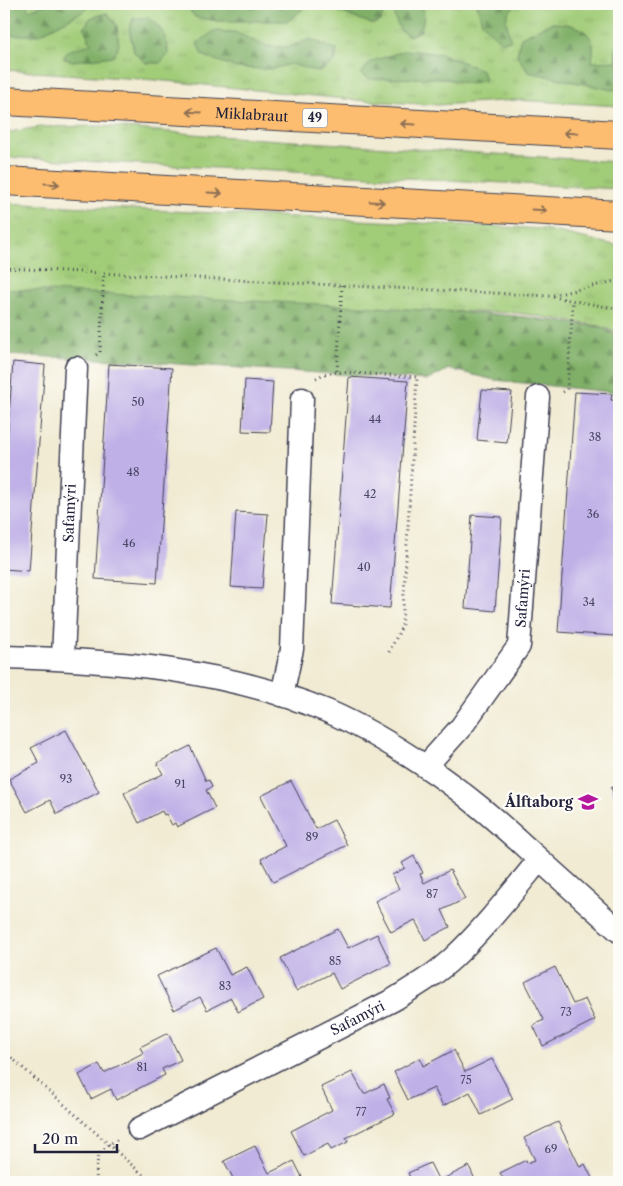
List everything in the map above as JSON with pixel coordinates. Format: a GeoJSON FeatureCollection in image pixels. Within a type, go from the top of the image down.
{"type":"FeatureCollection","features":[{"type":"Feature","properties":{"kind":"highway","name":"Miklabraut"},"geometry":{"type":"LineString","coordinates":[[4,101],[619,135]]}},
{"type":"Feature","properties":{"kind":"highway"},"geometry":{"type":"LineString","coordinates":[[4,181],[619,215]]}},
{"type":"Feature","properties":{"kind":"highway"},"geometry":{"type":"LineString","coordinates":[[567,212],[619,230]]}},
{"type":"Feature","properties":{"kind":"street","name":"Safamýri"},"geometry":{"type":"LineString","coordinates":[[63,658],[76,368]]}},
{"type":"Feature","properties":{"kind":"street"},"geometry":{"type":"LineString","coordinates":[[282,695],[292,649],[302,399]]}},
{"type":"Feature","properties":{"kind":"street","name":"Safamýri"},"geometry":{"type":"LineString","coordinates":[[426,766],[462,726],[519,646],[538,403]]}},
{"type":"Feature","properties":{"kind":"street"},"geometry":{"type":"LineString","coordinates":[[4,657],[63,658],[132,664],[195,674],[252,686],[327,711],[373,734],[426,766],[462,793],[619,931]]}},
{"type":"Feature","properties":{"kind":"street","name":"Safamýri"},"geometry":{"type":"LineString","coordinates":[[139,1129],[393,1000],[429,978],[452,959],[539,860]]}},
{"type":"Feature","properties":{"kind":"path"},"geometry":{"type":"LineString","coordinates":[[4,268],[550,296],[619,309]]}},
{"type":"Feature","properties":{"kind":"path"},"geometry":{"type":"LineString","coordinates":[[76,368],[100,352],[104,273]]}},
{"type":"Feature","properties":{"kind":"path"},"geometry":{"type":"LineString","coordinates":[[550,296],[619,280]]}},
{"type":"Feature","properties":{"kind":"path"},"geometry":{"type":"LineString","coordinates":[[342,285],[337,372],[417,377],[402,626],[388,654]]}},
{"type":"Feature","properties":{"kind":"path"},"geometry":{"type":"LineString","coordinates":[[538,403],[567,390],[573,300]]}},
{"type":"Feature","properties":{"kind":"path"},"geometry":{"type":"LineString","coordinates":[[4,1051],[151,1182]]}},
{"type":"Feature","properties":{"kind":"path"},"geometry":{"type":"LineString","coordinates":[[96,1182],[97,1158],[108,1144]]}},
{"type":"Feature","properties":{"kind":"green space"},"geometry":{"type":"Polygon","coordinates":[[[4,4],[619,4],[619,106],[516,100],[437,105],[355,100],[155,80],[4,70],[4,4]]]}},
{"type":"Feature","properties":{"kind":"green space"},"geometry":{"type":"Polygon","coordinates":[[[4,4],[26,4],[29,10],[48,4],[89,4],[86,10],[38,35],[4,35],[4,4]]]}},
{"type":"Feature","properties":{"kind":"green space"},"geometry":{"type":"Polygon","coordinates":[[[185,4],[303,4],[302,10],[288,21],[217,21],[195,17],[185,4]]]}},
{"type":"Feature","properties":{"kind":"green space"},"geometry":{"type":"Polygon","coordinates":[[[330,4],[381,4],[384,10],[381,21],[373,24],[339,12],[330,4]]]}},
{"type":"Feature","properties":{"kind":"green space"},"geometry":{"type":"Polygon","coordinates":[[[423,4],[424,16],[421,31],[409,36],[400,30],[394,16],[398,5],[423,4]]]}},
{"type":"Feature","properties":{"kind":"green space"},"geometry":{"type":"Polygon","coordinates":[[[477,4],[516,4],[508,13],[506,21],[511,40],[501,42],[482,23],[477,4]]]}},
{"type":"Feature","properties":{"kind":"green space"},"geometry":{"type":"Polygon","coordinates":[[[107,13],[117,25],[119,45],[114,56],[73,61],[64,59],[67,51],[91,44],[84,28],[90,18],[107,13]]]}},
{"type":"Feature","properties":{"kind":"green space"},"geometry":{"type":"Polygon","coordinates":[[[147,17],[157,25],[167,42],[168,55],[160,63],[146,63],[134,52],[129,29],[133,19],[147,17]]]}},
{"type":"Feature","properties":{"kind":"green space"},"geometry":{"type":"Polygon","coordinates":[[[551,23],[571,25],[583,30],[591,39],[593,46],[592,62],[617,61],[615,48],[619,44],[619,88],[612,90],[528,72],[517,55],[521,37],[551,23]]]}},
{"type":"Feature","properties":{"kind":"green space"},"geometry":{"type":"Polygon","coordinates":[[[214,31],[235,32],[265,46],[289,47],[310,39],[337,50],[335,62],[318,72],[291,64],[272,69],[237,68],[202,55],[197,43],[214,31]]]}},
{"type":"Feature","properties":{"kind":"green space"},"geometry":{"type":"Polygon","coordinates":[[[406,50],[442,54],[482,70],[485,80],[471,84],[441,78],[370,79],[361,74],[370,62],[406,50]]]}},
{"type":"Feature","properties":{"kind":"green space"},"geometry":{"type":"Polygon","coordinates":[[[102,126],[216,136],[619,162],[619,189],[4,157],[4,133],[39,127],[102,126]]]}},
{"type":"Feature","properties":{"kind":"green space"},"geometry":{"type":"Polygon","coordinates":[[[4,203],[544,229],[619,246],[619,334],[600,326],[517,313],[398,310],[4,292],[4,203]]]}},
{"type":"Feature","properties":{"kind":"green space"},"geometry":{"type":"Polygon","coordinates":[[[4,289],[359,306],[517,316],[600,327],[619,336],[619,393],[494,380],[449,369],[428,380],[116,360],[4,355],[4,289]]]}},
{"type":"Feature","properties":{"kind":"building"},"geometry":{"type":"Polygon","coordinates":[[[13,362],[45,365],[29,571],[4,569],[4,484],[13,362]]]}},
{"type":"Feature","properties":{"kind":"building"},"geometry":{"type":"Polygon","coordinates":[[[109,364],[172,368],[157,583],[95,579],[109,364]]]}},
{"type":"Feature","properties":{"kind":"building"},"geometry":{"type":"Polygon","coordinates":[[[349,377],[408,381],[390,608],[332,604],[349,377]]]}},
{"type":"Feature","properties":{"kind":"building"},"geometry":{"type":"Polygon","coordinates":[[[245,380],[273,382],[270,432],[242,431],[245,380]]]}},
{"type":"Feature","properties":{"kind":"building"},"geometry":{"type":"Polygon","coordinates":[[[482,390],[512,392],[507,443],[477,440],[482,390]]]}},
{"type":"Feature","properties":{"kind":"building"},"geometry":{"type":"Polygon","coordinates":[[[575,392],[612,394],[611,400],[619,401],[619,571],[615,636],[558,632],[575,392]]]}},
{"type":"Feature","properties":{"kind":"building"},"geometry":{"type":"Polygon","coordinates":[[[236,512],[268,514],[262,589],[231,587],[236,512]]]}},
{"type":"Feature","properties":{"kind":"building"},"geometry":{"type":"Polygon","coordinates":[[[472,515],[502,517],[495,611],[465,608],[472,515]]]}},
{"type":"Feature","properties":{"kind":"building"},"geometry":{"type":"Polygon","coordinates":[[[66,730],[99,792],[57,814],[50,800],[27,812],[9,779],[39,763],[31,748],[66,730]]]}},
{"type":"Feature","properties":{"kind":"building"},"geometry":{"type":"Polygon","coordinates":[[[190,746],[206,781],[209,780],[212,787],[206,790],[215,808],[177,827],[175,823],[172,825],[166,814],[164,815],[162,811],[139,823],[124,793],[163,774],[157,763],[190,746]]]}},
{"type":"Feature","properties":{"kind":"building"},"geometry":{"type":"Polygon","coordinates":[[[291,781],[316,829],[334,820],[347,845],[273,882],[261,859],[286,846],[261,796],[291,781]]]}},
{"type":"Feature","properties":{"kind":"building"},"geometry":{"type":"Polygon","coordinates":[[[619,784],[619,806],[611,788],[619,784]]]}},
{"type":"Feature","properties":{"kind":"building"},"geometry":{"type":"Polygon","coordinates":[[[414,856],[423,873],[420,874],[424,883],[450,870],[465,899],[442,910],[450,927],[425,940],[415,920],[391,932],[375,901],[399,889],[392,875],[405,868],[402,863],[414,856]]]}},
{"type":"Feature","properties":{"kind":"building"},"geometry":{"type":"Polygon","coordinates":[[[338,929],[348,948],[377,934],[391,963],[340,989],[332,973],[296,991],[280,958],[338,929]]]}},
{"type":"Feature","properties":{"kind":"building"},"geometry":{"type":"Polygon","coordinates":[[[216,948],[230,975],[247,967],[263,999],[238,1012],[231,998],[207,1010],[200,997],[174,1010],[157,976],[216,948]]]}},
{"type":"Feature","properties":{"kind":"building"},"geometry":{"type":"Polygon","coordinates":[[[555,967],[573,1004],[585,999],[595,1020],[543,1046],[533,1025],[544,1020],[525,982],[555,967]]]}},
{"type":"Feature","properties":{"kind":"building"},"geometry":{"type":"Polygon","coordinates":[[[168,1033],[181,1060],[162,1069],[165,1075],[116,1100],[111,1089],[91,1099],[79,1075],[99,1064],[104,1073],[143,1053],[140,1047],[168,1033]]]}},
{"type":"Feature","properties":{"kind":"building"},"geometry":{"type":"Polygon","coordinates":[[[454,1050],[465,1072],[492,1059],[513,1099],[481,1115],[470,1092],[443,1106],[434,1088],[408,1100],[394,1072],[420,1058],[423,1066],[454,1050]]]}},
{"type":"Feature","properties":{"kind":"building"},"geometry":{"type":"Polygon","coordinates":[[[352,1072],[364,1094],[384,1084],[390,1098],[387,1099],[395,1114],[346,1138],[348,1142],[331,1150],[328,1144],[304,1156],[291,1131],[332,1110],[321,1087],[352,1072]]]}},
{"type":"Feature","properties":{"kind":"building"},"geometry":{"type":"Polygon","coordinates":[[[558,1122],[580,1167],[585,1164],[594,1182],[505,1182],[500,1173],[526,1160],[527,1163],[535,1160],[524,1138],[558,1122]]]}},
{"type":"Feature","properties":{"kind":"building"},"geometry":{"type":"Polygon","coordinates":[[[255,1146],[269,1173],[294,1161],[302,1177],[296,1180],[298,1182],[235,1182],[224,1161],[255,1146]]]}},
{"type":"Feature","properties":{"kind":"building"},"geometry":{"type":"Polygon","coordinates":[[[430,1163],[439,1181],[469,1166],[476,1182],[412,1182],[408,1173],[430,1163]]]}},
{"type":"Feature","properties":{"kind":"place","name":"Álftaborg"},"geometry":{"type":"Point","coordinates":[588,802]}}]}
